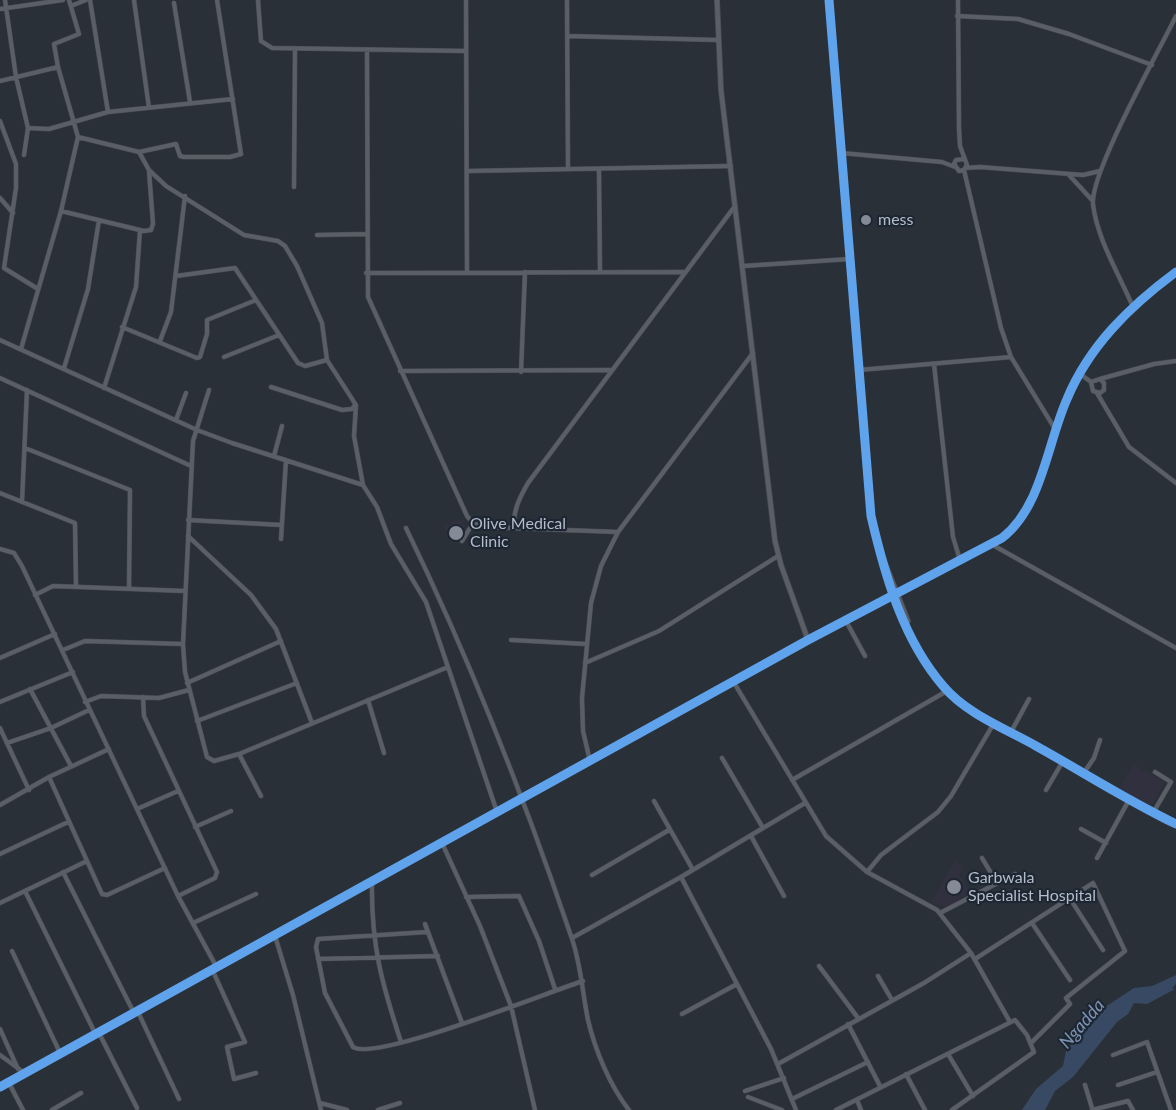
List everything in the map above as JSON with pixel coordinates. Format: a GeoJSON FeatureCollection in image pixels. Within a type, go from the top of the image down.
{"type":"FeatureCollection","features":[{"type":"Feature","properties":{"kind":"street"},"geometry":{"type":"LineString","coordinates":[[5,0],[16,77],[28,128],[24,154]]}},
{"type":"Feature","properties":{"kind":"street"},"geometry":{"type":"LineString","coordinates":[[0,9],[63,0]]}},
{"type":"Feature","properties":{"kind":"street"},"geometry":{"type":"LineString","coordinates":[[21,349],[61,211],[78,137],[58,68],[54,44],[79,34],[69,0]]}},
{"type":"Feature","properties":{"kind":"street"},"geometry":{"type":"LineString","coordinates":[[71,6],[88,0],[108,112]]}},
{"type":"Feature","properties":{"kind":"street"},"geometry":{"type":"LineString","coordinates":[[134,0],[149,108]]}},
{"type":"Feature","properties":{"kind":"street"},"geometry":{"type":"LineString","coordinates":[[78,137],[139,152],[176,144],[180,156],[184,157],[237,157],[241,154],[217,0]]}},
{"type":"Feature","properties":{"kind":"street"},"geometry":{"type":"LineString","coordinates":[[258,0],[261,41],[272,48],[466,51]]}},
{"type":"Feature","properties":{"kind":"street"},"geometry":{"type":"LineString","coordinates":[[466,0],[469,171],[467,272]]}},
{"type":"Feature","properties":{"kind":"street"},"geometry":{"type":"LineString","coordinates":[[567,0],[568,169]]}},
{"type":"Feature","properties":{"kind":"street"},"geometry":{"type":"LineString","coordinates":[[717,0],[717,40],[778,556],[808,640]]}},
{"type":"Feature","properties":{"kind":"street"},"geometry":{"type":"LineString","coordinates":[[829,0],[871,516],[880,551],[920,654],[947,691],[994,723],[1129,800],[1176,824]]}},
{"type":"Feature","properties":{"kind":"street"},"geometry":{"type":"LineString","coordinates":[[958,0],[961,169],[1001,328],[1011,357],[1055,429]]}},
{"type":"Feature","properties":{"kind":"street"},"geometry":{"type":"LineString","coordinates":[[174,3],[190,102]]}},
{"type":"Feature","properties":{"kind":"street"},"geometry":{"type":"LineString","coordinates":[[957,16],[1018,19],[1069,34],[1152,65]]}},
{"type":"Feature","properties":{"kind":"street"},"geometry":{"type":"LineString","coordinates":[[1133,306],[1096,221],[1093,201],[1101,171],[1176,16]]}},
{"type":"Feature","properties":{"kind":"street"},"geometry":{"type":"LineString","coordinates":[[567,36],[717,40]]}},
{"type":"Feature","properties":{"kind":"street"},"geometry":{"type":"LineString","coordinates":[[294,187],[295,50]]}},
{"type":"Feature","properties":{"kind":"street"},"geometry":{"type":"LineString","coordinates":[[367,50],[366,273],[368,297],[463,507],[473,523],[484,527],[618,532]]}},
{"type":"Feature","properties":{"kind":"street"},"geometry":{"type":"LineString","coordinates":[[0,81],[58,68]]}},
{"type":"Feature","properties":{"kind":"street"},"geometry":{"type":"LineString","coordinates":[[28,128],[49,129],[73,120],[108,112],[233,99]]}},
{"type":"Feature","properties":{"kind":"street"},"geometry":{"type":"LineString","coordinates":[[0,121],[16,164],[13,213],[4,268]]}},
{"type":"Feature","properties":{"kind":"street"},"geometry":{"type":"LineString","coordinates":[[139,152],[149,170],[166,186],[244,235],[269,238],[285,246],[311,293],[322,323],[327,360],[356,405],[354,436],[363,485],[377,507],[391,544],[421,592],[497,813]]}},
{"type":"Feature","properties":{"kind":"street"},"geometry":{"type":"LineString","coordinates":[[841,153],[942,162],[961,160],[980,166],[1069,175],[1101,171]]}},
{"type":"Feature","properties":{"kind":"street"},"geometry":{"type":"LineString","coordinates":[[961,160],[961,169]]}},
{"type":"Feature","properties":{"kind":"street"},"geometry":{"type":"LineString","coordinates":[[942,162],[961,169],[980,166]]}},
{"type":"Feature","properties":{"kind":"street"},"geometry":{"type":"LineString","coordinates":[[469,171],[731,166]]}},
{"type":"Feature","properties":{"kind":"street"},"geometry":{"type":"LineString","coordinates":[[61,211],[140,230],[151,230],[153,224],[149,170]]}},
{"type":"Feature","properties":{"kind":"street"},"geometry":{"type":"LineString","coordinates":[[599,170],[600,271]]}},
{"type":"Feature","properties":{"kind":"street"},"geometry":{"type":"LineString","coordinates":[[1069,175],[1093,201]]}},
{"type":"Feature","properties":{"kind":"street"},"geometry":{"type":"LineString","coordinates":[[160,342],[171,312],[185,196]]}},
{"type":"Feature","properties":{"kind":"street"},"geometry":{"type":"LineString","coordinates":[[0,198],[13,213]]}},
{"type":"Feature","properties":{"kind":"street"},"geometry":{"type":"LineString","coordinates":[[514,527],[513,517],[518,500],[528,483],[684,272],[736,206]]}},
{"type":"Feature","properties":{"kind":"street"},"geometry":{"type":"LineString","coordinates":[[64,368],[88,289],[99,219]]}},
{"type":"Feature","properties":{"kind":"street"},"geometry":{"type":"LineString","coordinates":[[104,388],[136,287],[140,230]]}},
{"type":"Feature","properties":{"kind":"street"},"geometry":{"type":"LineString","coordinates":[[317,236],[367,234]]}},
{"type":"Feature","properties":{"kind":"street"},"geometry":{"type":"LineString","coordinates":[[742,266],[850,259]]}},
{"type":"Feature","properties":{"kind":"street"},"geometry":{"type":"LineString","coordinates":[[0,263],[38,290]]}},
{"type":"Feature","properties":{"kind":"street"},"geometry":{"type":"LineString","coordinates":[[176,276],[233,267],[301,365],[327,360]]}},
{"type":"Feature","properties":{"kind":"street"},"geometry":{"type":"LineString","coordinates":[[521,372],[525,272]]}},
{"type":"Feature","properties":{"kind":"street"},"geometry":{"type":"LineString","coordinates":[[366,273],[684,272]]}},
{"type":"Feature","properties":{"kind":"street"},"geometry":{"type":"LineString","coordinates":[[0,1087],[136,1013],[214,967],[275,936],[522,800],[733,681],[896,596],[1015,528],[1025,515],[1055,429],[1079,373],[1102,340],[1133,306],[1176,272]]}},
{"type":"Feature","properties":{"kind":"street"},"geometry":{"type":"LineString","coordinates":[[122,327],[200,357],[207,334],[207,320],[256,300]]}},
{"type":"Feature","properties":{"kind":"street"},"geometry":{"type":"LineString","coordinates":[[224,357],[279,334]]}},
{"type":"Feature","properties":{"kind":"street"},"geometry":{"type":"LineString","coordinates":[[0,340],[197,430],[363,485]]}},
{"type":"Feature","properties":{"kind":"street"},"geometry":{"type":"LineString","coordinates":[[590,761],[583,731],[586,644],[591,603],[601,566],[618,532],[753,353]]}},
{"type":"Feature","properties":{"kind":"street"},"geometry":{"type":"LineString","coordinates":[[859,370],[1011,357]]}},
{"type":"Feature","properties":{"kind":"street"},"geometry":{"type":"LineString","coordinates":[[1091,382],[1154,364],[1176,361]]}},
{"type":"Feature","properties":{"kind":"street"},"geometry":{"type":"LineString","coordinates":[[934,364],[953,537],[960,560]]}},
{"type":"Feature","properties":{"kind":"street"},"geometry":{"type":"LineString","coordinates":[[400,371],[611,370]]}},
{"type":"Feature","properties":{"kind":"street"},"geometry":{"type":"LineString","coordinates":[[1079,373],[1091,382]]}},
{"type":"Feature","properties":{"kind":"street"},"geometry":{"type":"LineString","coordinates":[[1097,393],[1113,377]]}},
{"type":"Feature","properties":{"kind":"street"},"geometry":{"type":"LineString","coordinates":[[0,378],[191,466]]}},
{"type":"Feature","properties":{"kind":"street"},"geometry":{"type":"LineString","coordinates":[[1100,379],[1104,388],[1105,407]]}},
{"type":"Feature","properties":{"kind":"street"},"geometry":{"type":"LineString","coordinates":[[1091,382],[1091,389],[1097,393],[1129,447],[1176,483]]}},
{"type":"Feature","properties":{"kind":"street"},"geometry":{"type":"LineString","coordinates":[[271,387],[342,410],[352,409],[356,405]]}},
{"type":"Feature","properties":{"kind":"street"},"geometry":{"type":"LineString","coordinates":[[22,502],[27,390]]}},
{"type":"Feature","properties":{"kind":"street"},"geometry":{"type":"LineString","coordinates":[[209,390],[197,430],[191,466],[183,644],[189,690],[210,760],[239,754],[448,667]]}},
{"type":"Feature","properties":{"kind":"street"},"geometry":{"type":"LineString","coordinates":[[176,420],[186,393]]}},
{"type":"Feature","properties":{"kind":"street"},"geometry":{"type":"LineString","coordinates":[[274,456],[282,426]]}},
{"type":"Feature","properties":{"kind":"street"},"geometry":{"type":"LineString","coordinates":[[25,448],[130,490],[129,589]]}},
{"type":"Feature","properties":{"kind":"street"},"geometry":{"type":"LineString","coordinates":[[281,539],[286,460]]}},
{"type":"Feature","properties":{"kind":"street"},"geometry":{"type":"LineString","coordinates":[[0,493],[75,523],[76,586]]}},
{"type":"Feature","properties":{"kind":"street"},"geometry":{"type":"LineString","coordinates":[[188,520],[282,525]]}},
{"type":"Feature","properties":{"kind":"street"},"geometry":{"type":"LineString","coordinates":[[462,541],[473,523]]}},
{"type":"Feature","properties":{"kind":"street"},"geometry":{"type":"LineString","coordinates":[[406,528],[447,611],[522,800],[572,938],[594,1039],[611,1082],[629,1110]]}},
{"type":"Feature","properties":{"kind":"street"},"geometry":{"type":"LineString","coordinates":[[187,535],[251,595],[276,629],[312,723]]}},
{"type":"Feature","properties":{"kind":"street"},"geometry":{"type":"LineString","coordinates":[[991,543],[1176,648]]}},
{"type":"Feature","properties":{"kind":"street"},"geometry":{"type":"LineString","coordinates":[[0,549],[14,553],[63,650],[85,702],[110,749],[178,896],[214,967],[245,1042],[227,1047],[234,1079],[256,1073]]}},
{"type":"Feature","properties":{"kind":"street"},"geometry":{"type":"LineString","coordinates":[[585,663],[658,631],[778,556]]}},
{"type":"Feature","properties":{"kind":"street"},"geometry":{"type":"LineString","coordinates":[[35,595],[53,586],[185,591]]}},
{"type":"Feature","properties":{"kind":"street"},"geometry":{"type":"LineString","coordinates":[[846,621],[866,656]]}},
{"type":"Feature","properties":{"kind":"street"},"geometry":{"type":"LineString","coordinates":[[0,658],[55,634]]}},
{"type":"Feature","properties":{"kind":"street"},"geometry":{"type":"LineString","coordinates":[[511,640],[586,644]]}},
{"type":"Feature","properties":{"kind":"street"},"geometry":{"type":"LineString","coordinates":[[63,650],[86,641],[183,644]]}},
{"type":"Feature","properties":{"kind":"street"},"geometry":{"type":"LineString","coordinates":[[188,683],[281,641]]}},
{"type":"Feature","properties":{"kind":"street"},"geometry":{"type":"LineString","coordinates":[[0,702],[73,672]]}},
{"type":"Feature","properties":{"kind":"street"},"geometry":{"type":"LineString","coordinates":[[733,681],[826,836],[867,872],[940,913],[975,959],[1010,1022]]}},
{"type":"Feature","properties":{"kind":"street"},"geometry":{"type":"LineString","coordinates":[[197,721],[297,683]]}},
{"type":"Feature","properties":{"kind":"street"},"geometry":{"type":"LineString","coordinates":[[30,689],[70,766]]}},
{"type":"Feature","properties":{"kind":"street"},"geometry":{"type":"LineString","coordinates":[[85,702],[101,696],[159,698],[189,690]]}},
{"type":"Feature","properties":{"kind":"street"},"geometry":{"type":"LineString","coordinates":[[792,780],[947,691]]}},
{"type":"Feature","properties":{"kind":"street"},"geometry":{"type":"LineString","coordinates":[[143,698],[144,716],[217,876],[178,896]]}},
{"type":"Feature","properties":{"kind":"street"},"geometry":{"type":"LineString","coordinates":[[1011,732],[1029,699]]}},
{"type":"Feature","properties":{"kind":"street"},"geometry":{"type":"LineString","coordinates":[[368,700],[384,753]]}},
{"type":"Feature","properties":{"kind":"street"},"geometry":{"type":"LineString","coordinates":[[7,743],[51,728],[89,710]]}},
{"type":"Feature","properties":{"kind":"street"},"geometry":{"type":"LineString","coordinates":[[867,872],[881,855],[938,812],[951,796],[994,723]]}},
{"type":"Feature","properties":{"kind":"street"},"geometry":{"type":"LineString","coordinates":[[0,728],[29,790]]}},
{"type":"Feature","properties":{"kind":"street"},"geometry":{"type":"LineString","coordinates":[[1083,774],[1094,758],[1100,740]]}},
{"type":"Feature","properties":{"kind":"street"},"geometry":{"type":"LineString","coordinates":[[0,805],[70,766],[110,749]]}},
{"type":"Feature","properties":{"kind":"street"},"geometry":{"type":"LineString","coordinates":[[239,754],[261,796]]}},
{"type":"Feature","properties":{"kind":"street"},"geometry":{"type":"LineString","coordinates":[[722,758],[763,828]]}},
{"type":"Feature","properties":{"kind":"street"},"geometry":{"type":"LineString","coordinates":[[1046,790],[1063,761]]}},
{"type":"Feature","properties":{"kind":"street"},"geometry":{"type":"LineString","coordinates":[[1153,813],[1171,782],[1155,772]]}},
{"type":"Feature","properties":{"kind":"street"},"geometry":{"type":"LineString","coordinates":[[49,777],[102,894],[107,895],[165,868]]}},
{"type":"Feature","properties":{"kind":"street"},"geometry":{"type":"LineString","coordinates":[[137,809],[178,791]]}},
{"type":"Feature","properties":{"kind":"street"},"geometry":{"type":"LineString","coordinates":[[1097,858],[1129,800]]}},
{"type":"Feature","properties":{"kind":"street"},"geometry":{"type":"LineString","coordinates":[[654,801],[693,870]]}},
{"type":"Feature","properties":{"kind":"street"},"geometry":{"type":"LineString","coordinates":[[572,938],[752,836],[805,802]]}},
{"type":"Feature","properties":{"kind":"street"},"geometry":{"type":"LineString","coordinates":[[195,827],[231,811]]}},
{"type":"Feature","properties":{"kind":"street"},"geometry":{"type":"LineString","coordinates":[[0,854],[68,822]]}},
{"type":"Feature","properties":{"kind":"street"},"geometry":{"type":"LineString","coordinates":[[1081,829],[1106,843]]}},
{"type":"Feature","properties":{"kind":"street"},"geometry":{"type":"LineString","coordinates":[[591,875],[669,830]]}},
{"type":"Feature","properties":{"kind":"street"},"geometry":{"type":"LineString","coordinates":[[752,836],[784,896]]}},
{"type":"Feature","properties":{"kind":"street"},"geometry":{"type":"LineString","coordinates":[[442,843],[511,1006],[535,1110]]}},
{"type":"Feature","properties":{"kind":"street"},"geometry":{"type":"LineString","coordinates":[[982,858],[997,883]]}},
{"type":"Feature","properties":{"kind":"street"},"geometry":{"type":"LineString","coordinates":[[0,903],[87,861]]}},
{"type":"Feature","properties":{"kind":"street"},"geometry":{"type":"LineString","coordinates":[[63,872],[179,1099]]}},
{"type":"Feature","properties":{"kind":"street"},"geometry":{"type":"LineString","coordinates":[[940,913],[1015,874]]}},
{"type":"Feature","properties":{"kind":"street"},"geometry":{"type":"LineString","coordinates":[[681,877],[778,1064],[796,1110]]}},
{"type":"Feature","properties":{"kind":"street"},"geometry":{"type":"LineString","coordinates":[[372,883],[372,934],[376,958],[401,1042]]}},
{"type":"Feature","properties":{"kind":"street"},"geometry":{"type":"LineString","coordinates":[[975,959],[1093,883],[1125,951],[1066,998],[1070,1004],[1031,1043]]}},
{"type":"Feature","properties":{"kind":"street"},"geometry":{"type":"LineString","coordinates":[[25,891],[137,1108]]}},
{"type":"Feature","properties":{"kind":"street"},"geometry":{"type":"LineString","coordinates":[[193,923],[256,894]]}},
{"type":"Feature","properties":{"kind":"street"},"geometry":{"type":"LineString","coordinates":[[466,897],[519,896],[539,941],[555,989]]}},
{"type":"Feature","properties":{"kind":"street"},"geometry":{"type":"LineString","coordinates":[[1069,897],[1103,950]]}},
{"type":"Feature","properties":{"kind":"street"},"geometry":{"type":"LineString","coordinates":[[1032,923],[1070,980]]}},
{"type":"Feature","properties":{"kind":"street"},"geometry":{"type":"LineString","coordinates":[[425,924],[462,1023]]}},
{"type":"Feature","properties":{"kind":"street"},"geometry":{"type":"LineString","coordinates":[[428,932],[318,939],[318,959],[325,993],[353,1047],[362,1051],[401,1042],[583,981]]}},
{"type":"Feature","properties":{"kind":"street"},"geometry":{"type":"LineString","coordinates":[[275,936],[323,1110]]}},
{"type":"Feature","properties":{"kind":"street"},"geometry":{"type":"LineString","coordinates":[[12,951],[61,1055]]}},
{"type":"Feature","properties":{"kind":"street"},"geometry":{"type":"LineString","coordinates":[[778,1064],[971,953]]}},
{"type":"Feature","properties":{"kind":"street"},"geometry":{"type":"LineString","coordinates":[[318,959],[438,956]]}},
{"type":"Feature","properties":{"kind":"street"},"geometry":{"type":"LineString","coordinates":[[819,966],[858,1018]]}},
{"type":"Feature","properties":{"kind":"street"},"geometry":{"type":"LineString","coordinates":[[878,976],[892,1000]]}},
{"type":"Feature","properties":{"kind":"street"},"geometry":{"type":"LineString","coordinates":[[681,1014],[737,984]]}},
{"type":"Feature","properties":{"kind":"street"},"geometry":{"type":"LineString","coordinates":[[836,1110],[1015,1020],[1031,1043],[1034,1052],[952,1110]]}},
{"type":"Feature","properties":{"kind":"street"},"geometry":{"type":"LineString","coordinates":[[848,1024],[880,1086]]}},
{"type":"Feature","properties":{"kind":"street"},"geometry":{"type":"LineString","coordinates":[[0,1029],[18,1069]]}},
{"type":"Feature","properties":{"kind":"street"},"geometry":{"type":"LineString","coordinates":[[1113,1055],[1147,1042],[1171,1110]]}},
{"type":"Feature","properties":{"kind":"street"},"geometry":{"type":"LineString","coordinates":[[948,1054],[973,1096]]}},
{"type":"Feature","properties":{"kind":"street"},"geometry":{"type":"LineString","coordinates":[[0,1055],[27,1074]]}},
{"type":"Feature","properties":{"kind":"street"},"geometry":{"type":"LineString","coordinates":[[792,1099],[868,1062]]}},
{"type":"Feature","properties":{"kind":"street"},"geometry":{"type":"LineString","coordinates":[[1118,1085],[1157,1072]]}},
{"type":"Feature","properties":{"kind":"street"},"geometry":{"type":"LineString","coordinates":[[906,1074],[926,1110]]}},
{"type":"Feature","properties":{"kind":"street"},"geometry":{"type":"LineString","coordinates":[[745,1091],[784,1078]]}},
{"type":"Feature","properties":{"kind":"street"},"geometry":{"type":"LineString","coordinates":[[9,1083],[23,1110]]}},
{"type":"Feature","properties":{"kind":"street"},"geometry":{"type":"LineString","coordinates":[[1085,1084],[1092,1109],[1130,1101],[1133,1110]]}},
{"type":"Feature","properties":{"kind":"street"},"geometry":{"type":"LineString","coordinates":[[52,1110],[81,1093]]}},
{"type":"Feature","properties":{"kind":"street"},"geometry":{"type":"LineString","coordinates":[[748,1097],[766,1108],[782,1110]]}},
{"type":"Feature","properties":{"kind":"street"},"geometry":{"type":"LineString","coordinates":[[856,1100],[861,1110]]}},
{"type":"Feature","properties":{"kind":"street"},"geometry":{"type":"LineString","coordinates":[[320,1103],[333,1104],[347,1110]]}},
{"type":"Feature","properties":{"kind":"street"},"geometry":{"type":"LineString","coordinates":[[378,1110],[400,1103]]}},
{"type":"Feature","properties":{"kind":"shaded area","name":"Olive Medical Clinic"},"geometry":{"type":"Polygon","coordinates":[[[461,519],[467,532],[452,544],[444,527],[461,519]]]}},
{"type":"Feature","properties":{"kind":"shaded area"},"geometry":{"type":"Polygon","coordinates":[[[1133,765],[1165,782],[1150,809],[1118,791],[1133,765]]]}},
{"type":"Feature","properties":{"kind":"shaded area","name":"Garbwala Specialist Hospital"},"geometry":{"type":"Polygon","coordinates":[[[955,859],[963,870],[959,873],[960,876],[971,892],[946,907],[931,903],[955,859]]]}},
{"type":"Feature","properties":{"kind":"water"},"geometry":{"type":"Polygon","coordinates":[[[1176,975],[1176,984],[1172,988],[1175,989],[1147,1004],[1134,1003],[1128,1014],[1117,1022],[1073,1077],[1055,1091],[1045,1110],[1022,1110],[1036,1089],[1063,1066],[1066,1051],[1099,1011],[1134,988],[1152,986],[1176,975]]]}},
{"type":"Feature","properties":{"kind":"cycle path"},"geometry":{"type":"LineString","coordinates":[[829,0],[871,516],[897,606],[917,649],[953,697],[987,720],[1176,824]]}},
{"type":"Feature","properties":{"kind":"cycle path"},"geometry":{"type":"LineString","coordinates":[[0,1087],[808,640],[1002,538],[1026,510],[1035,492],[1067,399],[1087,362],[1112,328],[1176,272]]}},
{"type":"Feature","properties":{"kind":"place","name":"mess"},"geometry":{"type":"Point","coordinates":[866,220]}},
{"type":"Feature","properties":{"kind":"place","name":"Olive Medical Clinic"},"geometry":{"type":"Point","coordinates":[456,533]}},
{"type":"Feature","properties":{"kind":"place","name":"Garbwala Specialist Hospital"},"geometry":{"type":"Point","coordinates":[954,887]}},
{"type":"Feature","properties":{"kind":"water label","name":"Ngadda"},"geometry":{"type":"Point","coordinates":[1082,1024]}}]}
